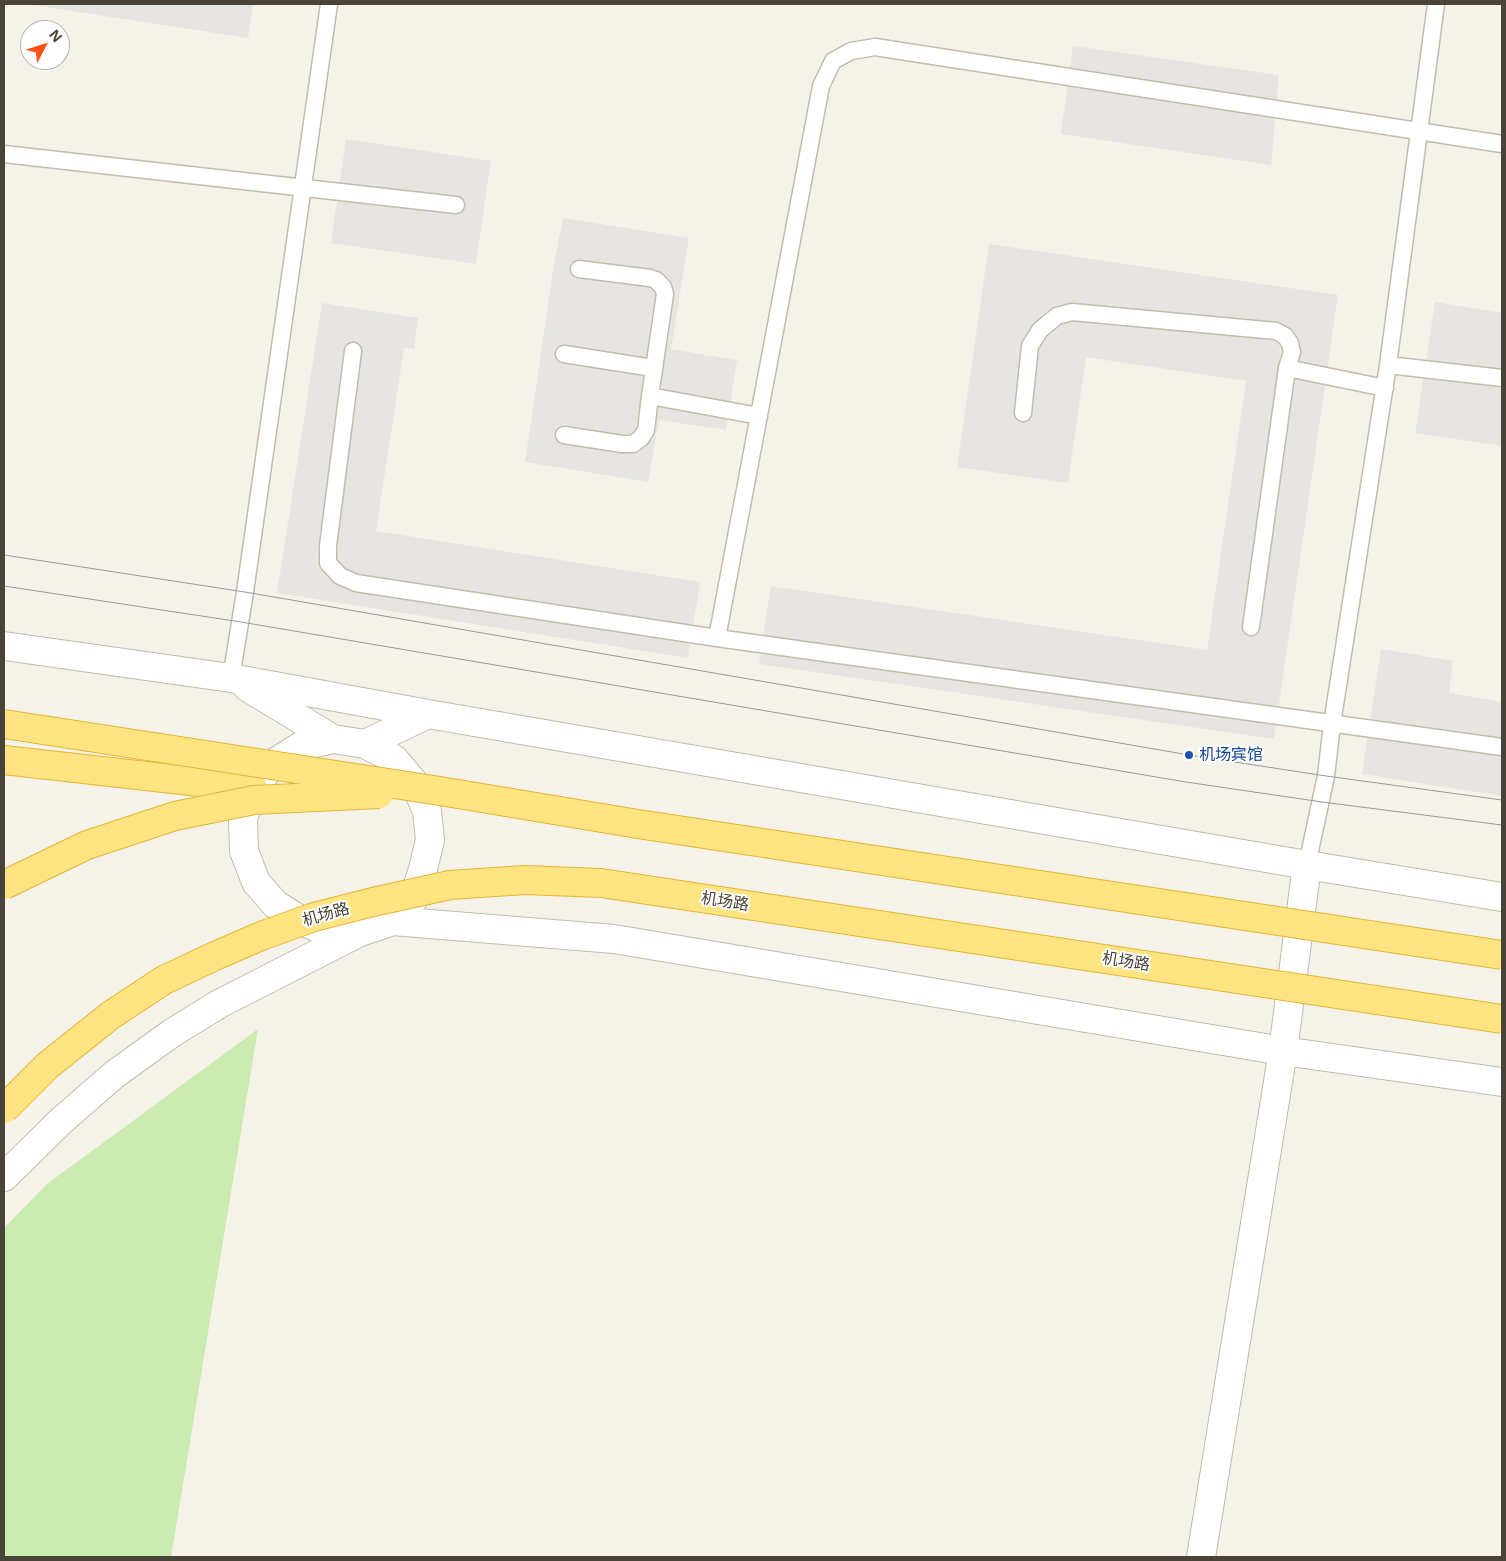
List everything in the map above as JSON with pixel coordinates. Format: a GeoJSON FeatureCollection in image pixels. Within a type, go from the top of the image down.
{"type":"FeatureCollection","features":[{"type":"Feature","properties":{"kind":"highway"},"geometry":{"type":"LineString","coordinates":[[4,724],[440,791],[638,824],[1502,955]]}},
{"type":"Feature","properties":{"kind":"highway"},"geometry":{"type":"LineString","coordinates":[[4,760],[253,788]]}},
{"type":"Feature","properties":{"kind":"highway"},"geometry":{"type":"LineString","coordinates":[[4,885],[87,845],[175,816],[254,800],[440,791]]}},
{"type":"Feature","properties":{"kind":"highway","name":"机场路"},"geometry":{"type":"LineString","coordinates":[[4,1109],[47,1066],[111,1015],[164,980],[215,956],[261,936],[314,917],[364,904],[450,885],[525,880],[601,883],[1502,1019]]}},
{"type":"Feature","properties":{"kind":"street"},"geometry":{"type":"LineString","coordinates":[[4,646],[231,678],[428,714],[1502,897]]}},
{"type":"Feature","properties":{"kind":"street"},"geometry":{"type":"LineString","coordinates":[[231,678],[333,739]]}},
{"type":"Feature","properties":{"kind":"street"},"geometry":{"type":"LineString","coordinates":[[365,744],[428,714]]}},
{"type":"Feature","properties":{"kind":"street"},"geometry":{"type":"LineString","coordinates":[[360,932],[327,932],[300,920],[274,904],[256,882],[244,851],[243,819],[253,788],[274,763],[301,746],[333,739],[365,744],[394,759],[415,784],[427,811],[430,840],[423,870],[412,900],[393,922]]}},
{"type":"Feature","properties":{"kind":"street"},"geometry":{"type":"LineString","coordinates":[[1201,1557],[1283,1051],[1306,865]]}},
{"type":"Feature","properties":{"kind":"street"},"geometry":{"type":"LineString","coordinates":[[4,1177],[61,1121],[114,1074],[172,1032],[219,1004],[360,932],[393,922],[614,939],[1283,1051],[1502,1082]]}},
{"type":"Feature","properties":{"kind":"lane"},"geometry":{"type":"LineString","coordinates":[[231,678],[329,4]]}},
{"type":"Feature","properties":{"kind":"lane"},"geometry":{"type":"LineString","coordinates":[[1306,865],[1326,776],[1332,724],[1385,388],[1436,4]]}},
{"type":"Feature","properties":{"kind":"lane"},"geometry":{"type":"LineString","coordinates":[[716,638],[821,86],[833,61],[851,51],[875,48],[1502,144]]}},
{"type":"Feature","properties":{"kind":"lane"},"geometry":{"type":"LineString","coordinates":[[4,154],[456,205]]}},
{"type":"Feature","properties":{"kind":"lane"},"geometry":{"type":"LineString","coordinates":[[564,435],[622,444],[632,444],[641,438],[646,430],[665,294],[663,287],[656,280],[650,278],[579,269]]}},
{"type":"Feature","properties":{"kind":"lane"},"geometry":{"type":"LineString","coordinates":[[1023,413],[1030,346],[1040,330],[1057,316],[1072,312],[1276,331],[1285,336],[1290,343],[1292,352],[1287,368],[1251,627]]}},
{"type":"Feature","properties":{"kind":"lane"},"geometry":{"type":"LineString","coordinates":[[353,351],[328,546],[328,563],[340,576],[356,583],[716,638],[1502,747]]}},
{"type":"Feature","properties":{"kind":"lane"},"geometry":{"type":"LineString","coordinates":[[564,354],[654,368]]}},
{"type":"Feature","properties":{"kind":"lane"},"geometry":{"type":"LineString","coordinates":[[1388,365],[1502,378]]}},
{"type":"Feature","properties":{"kind":"lane"},"geometry":{"type":"LineString","coordinates":[[1287,368],[1385,388]]}},
{"type":"Feature","properties":{"kind":"lane"},"geometry":{"type":"LineString","coordinates":[[650,396],[759,416]]}},
{"type":"Feature","properties":{"kind":"green space"},"geometry":{"type":"Polygon","coordinates":[[[258,1029],[171,1557],[4,1557],[4,1228],[47,1184],[258,1029]]]}},
{"type":"Feature","properties":{"kind":"shaded area"},"geometry":{"type":"Polygon","coordinates":[[[26,4],[253,4],[248,38],[26,4]]]}},
{"type":"Feature","properties":{"kind":"shaded area"},"geometry":{"type":"Polygon","coordinates":[[[1073,46],[1279,75],[1271,165],[1061,134],[1073,46]]]}},
{"type":"Feature","properties":{"kind":"shaded area"},"geometry":{"type":"Polygon","coordinates":[[[346,139],[491,161],[476,264],[331,243],[346,139]]]}},
{"type":"Feature","properties":{"kind":"shaded area"},"geometry":{"type":"Polygon","coordinates":[[[563,218],[689,238],[671,349],[737,360],[726,430],[659,420],[648,482],[525,462],[554,264],[563,218]]]}},
{"type":"Feature","properties":{"kind":"shaded area"},"geometry":{"type":"Polygon","coordinates":[[[989,244],[1338,295],[1274,739],[759,664],[771,586],[1207,650],[1246,381],[1086,357],[1068,483],[957,467],[989,244]]]}},
{"type":"Feature","properties":{"kind":"shaded area"},"geometry":{"type":"Polygon","coordinates":[[[1435,302],[1502,313],[1502,446],[1415,433],[1435,302]]]}},
{"type":"Feature","properties":{"kind":"shaded area"},"geometry":{"type":"Polygon","coordinates":[[[322,303],[418,318],[414,349],[404,348],[376,531],[700,582],[688,658],[277,593],[322,303]]]}},
{"type":"Feature","properties":{"kind":"shaded area"},"geometry":{"type":"Polygon","coordinates":[[[1381,649],[1453,661],[1449,693],[1502,702],[1502,796],[1362,774],[1381,649]]]}},
{"type":"Feature","properties":{"kind":"tram line"},"geometry":{"type":"LineString","coordinates":[[4,555],[245,592],[1189,755],[1502,800]]}},
{"type":"Feature","properties":{"kind":"tram line"},"geometry":{"type":"LineString","coordinates":[[4,586],[241,622],[1186,782],[1502,825]]}},
{"type":"Feature","properties":{"kind":"place","name":"机场宾馆"},"geometry":{"type":"Point","coordinates":[1189,755]}}]}
